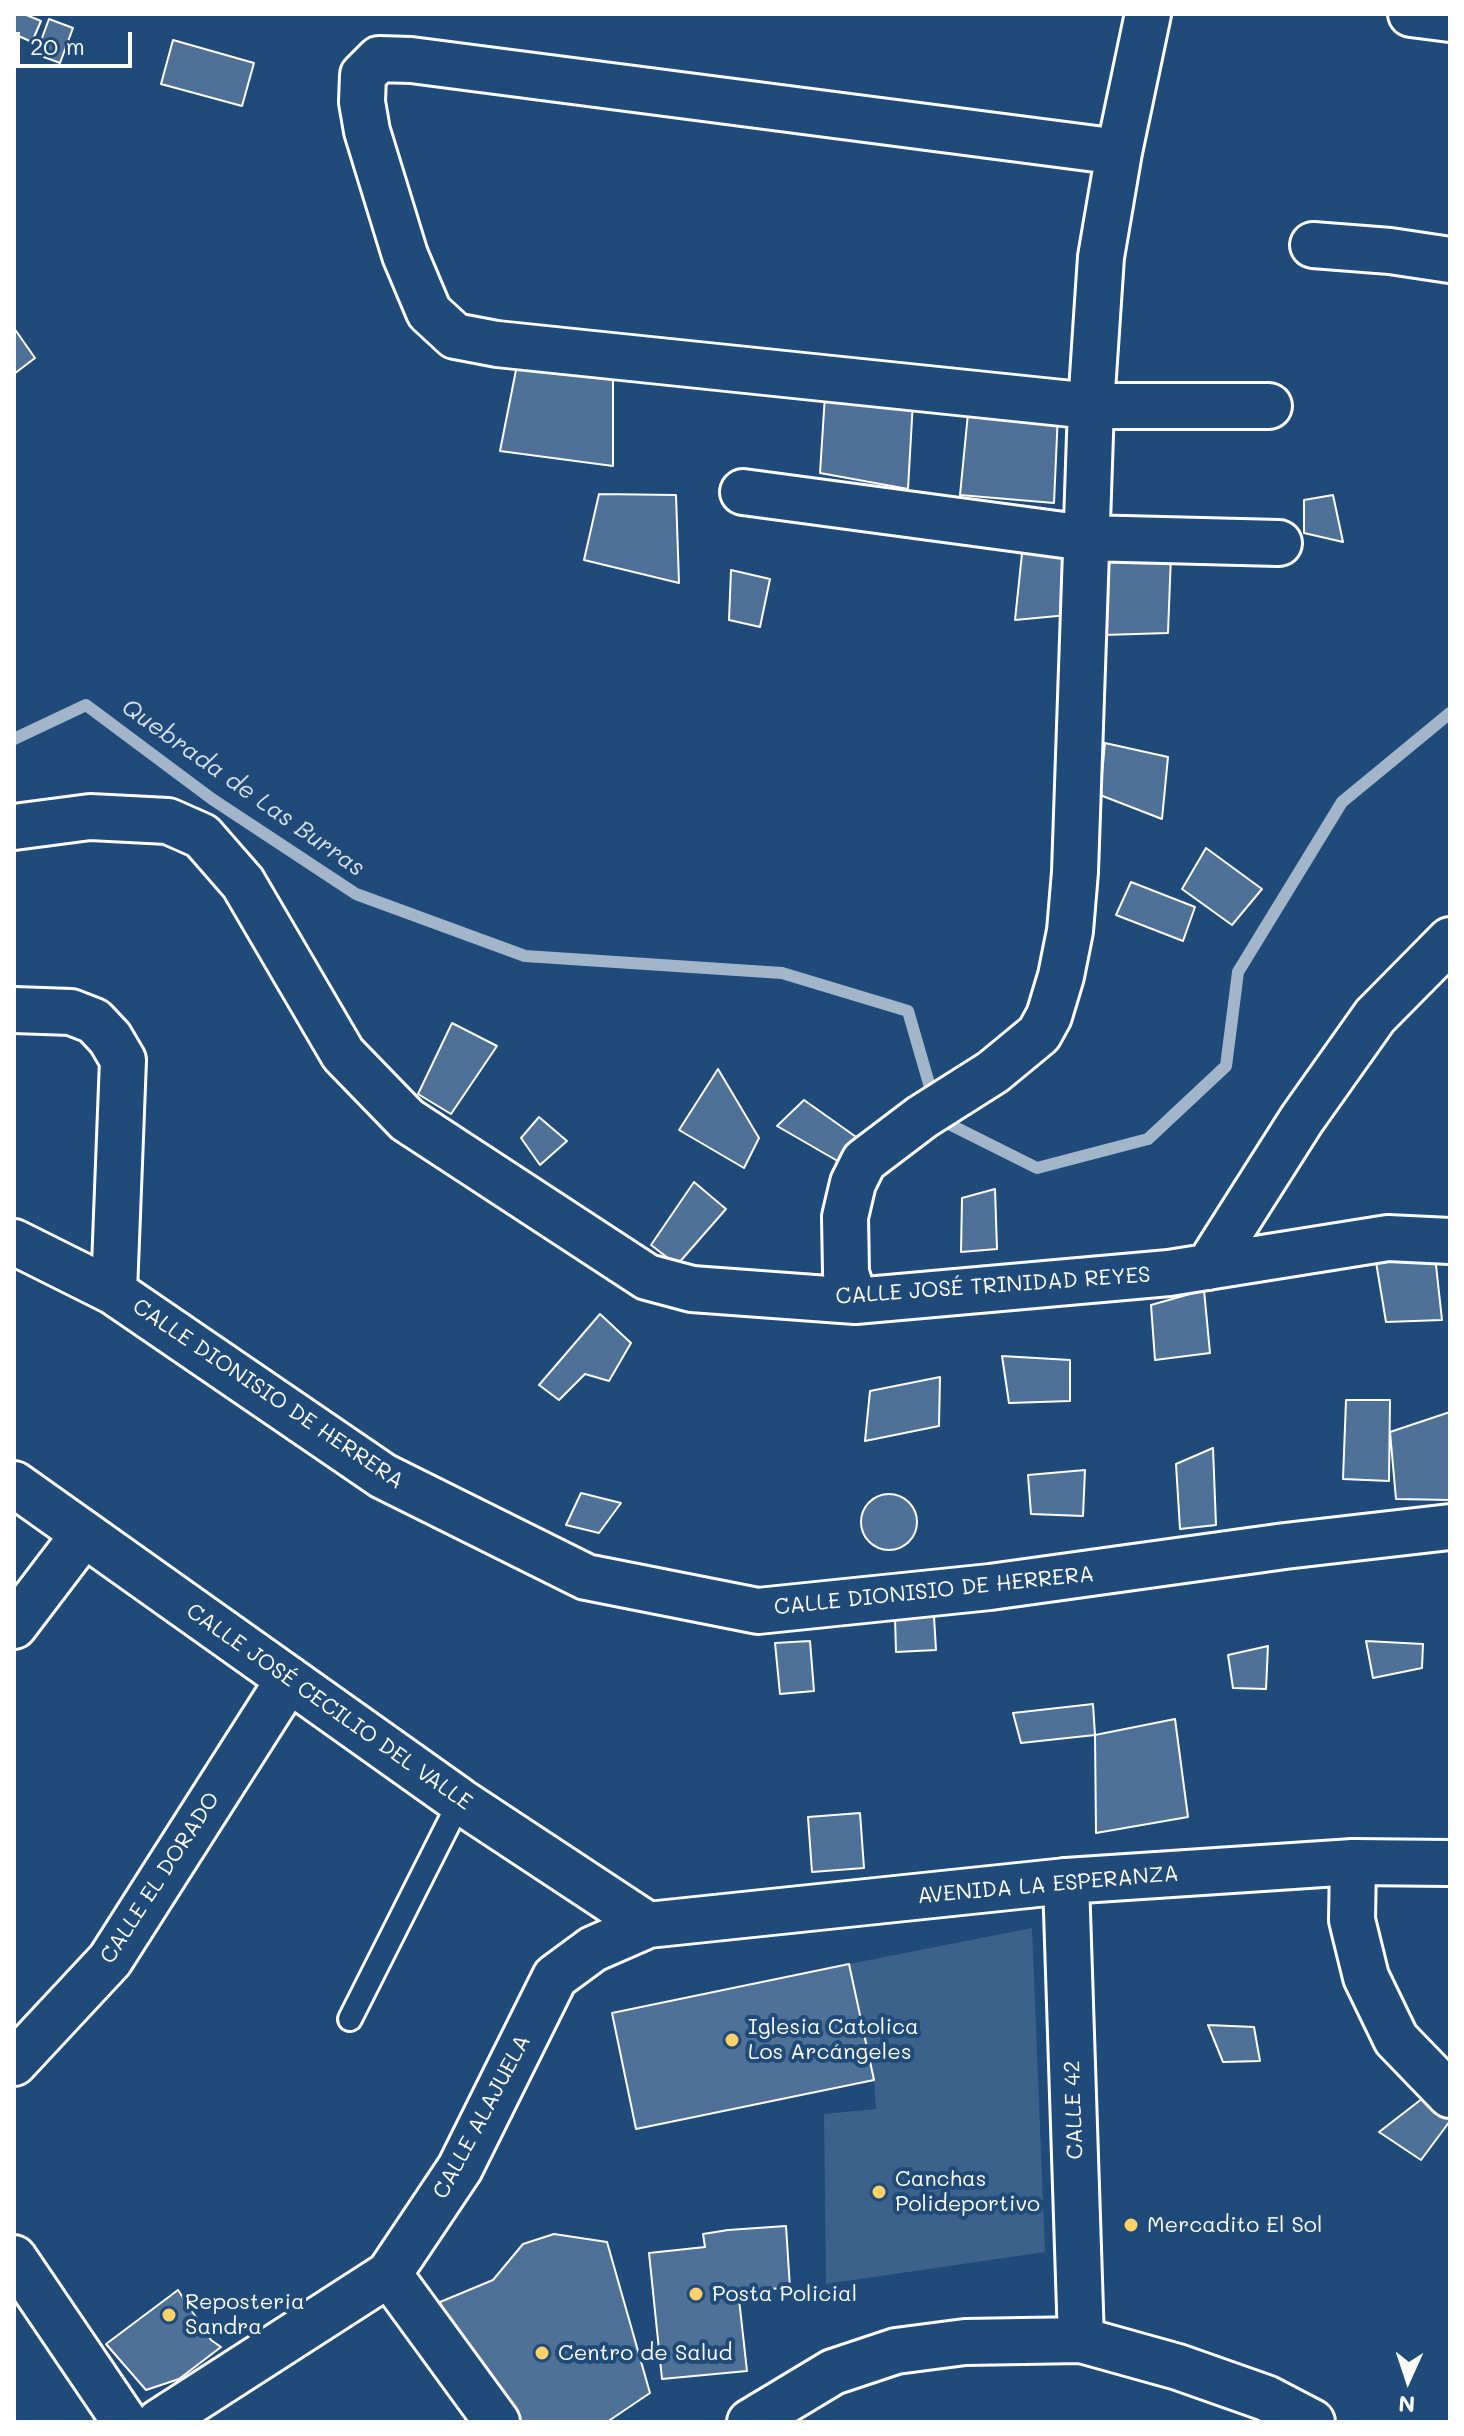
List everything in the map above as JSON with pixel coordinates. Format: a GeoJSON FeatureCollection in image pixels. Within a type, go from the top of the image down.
{"type":"FeatureCollection","features":[{"type":"Feature","properties":{"kind":"street"},"geometry":{"type":"LineString","coordinates":[[855,1301],[846,1273],[845,1217],[853,1183],[864,1161],[922,1117],[993,1072],[1039,1034],[1049,1016],[1070,931],[1075,872],[1091,406],[1101,257],[1148,14]]}},
{"type":"Feature","properties":{"kind":"street"},"geometry":{"type":"LineString","coordinates":[[1411,14],[1450,19]]}},
{"type":"Feature","properties":{"kind":"street"},"geometry":{"type":"LineString","coordinates":[[1119,152],[411,60],[379,59],[363,75],[362,102],[367,131],[405,255],[429,312],[455,336],[497,344],[1091,406],[1269,406]]}},
{"type":"Feature","properties":{"kind":"street"},"geometry":{"type":"LineString","coordinates":[[1313,245],[1390,251],[1450,260]]}},
{"type":"Feature","properties":{"kind":"street"},"geometry":{"type":"LineString","coordinates":[[743,492],[1086,538],[1279,543]]}},
{"type":"Feature","properties":{"kind":"street","name":"CALLE JOSÉ TRINIDAD REYES"},"geometry":{"type":"LineString","coordinates":[[14,827],[90,817],[168,821],[202,836],[243,883],[343,1054],[407,1120],[647,1277],[707,1291],[855,1301],[1208,1267],[1388,1238],[1450,1241]]}},
{"type":"Feature","properties":{"kind":"street"},"geometry":{"type":"LineString","coordinates":[[1208,1267],[1302,1119],[1375,1016],[1450,940]]}},
{"type":"Feature","properties":{"kind":"street"},"geometry":{"type":"LineString","coordinates":[[14,1010],[71,1012],[94,1021],[110,1038],[123,1060],[114,1292],[14,1242]]}},
{"type":"Feature","properties":{"kind":"street","name":"CALLE DIONISIO DE HERRERA"},"geometry":{"type":"LineString","coordinates":[[114,1292],[383,1476],[586,1577],[758,1611],[990,1587],[1285,1546],[1450,1527]]}},
{"type":"Feature","properties":{"kind":"street","name":"CALLE JOSÉ CECILIO DEL VALLE"},"geometry":{"type":"LineString","coordinates":[[14,1484],[460,1801],[648,1925]]}},
{"type":"Feature","properties":{"kind":"street"},"geometry":{"type":"LineString","coordinates":[[14,1626],[84,1534]]}},
{"type":"Feature","properties":{"kind":"street","name":"CALLE EL DORADO"},"geometry":{"type":"LineString","coordinates":[[14,2063],[110,1960],[289,1679]]}},
{"type":"Feature","properties":{"kind":"street"},"geometry":{"type":"LineString","coordinates":[[1353,1862],[1352,1920],[1366,1977],[1396,2039],[1450,2095]]}},
{"type":"Feature","properties":{"kind":"street","name":"AVENIDA LA ESPERANZA"},"geometry":{"type":"LineString","coordinates":[[648,1925],[1066,1881],[1353,1862],[1450,1863]]}},
{"type":"Feature","properties":{"kind":"street","name":"CALLE 42"},"geometry":{"type":"LineString","coordinates":[[1066,1881],[1081,2340]]}},
{"type":"Feature","properties":{"kind":"street","name":"CALLE ALAJUELA"},"geometry":{"type":"LineString","coordinates":[[159,2422],[389,2274],[460,2168],[555,1977],[593,1949],[648,1925]]}},
{"type":"Feature","properties":{"kind":"street"},"geometry":{"type":"LineString","coordinates":[[14,2258],[125,2422]]}},
{"type":"Feature","properties":{"kind":"street"},"geometry":{"type":"LineString","coordinates":[[389,2274],[497,2422]]}},
{"type":"Feature","properties":{"kind":"street"},"geometry":{"type":"LineString","coordinates":[[750,2422],[833,2372],[896,2351],[965,2342],[1081,2340],[1207,2377],[1266,2398],[1312,2422]]}},
{"type":"Feature","properties":{"kind":"lane"},"geometry":{"type":"LineString","coordinates":[[350,2019],[460,1801]]}},
{"type":"Feature","properties":{"kind":"shaded area"},"geometry":{"type":"Polygon","coordinates":[[[1032,1928],[1045,2252],[826,2284],[824,2114],[876,2109],[874,2080],[849,1964],[1032,1928]]]}},
{"type":"Feature","properties":{"kind":"building"},"geometry":{"type":"Polygon","coordinates":[[[15,14],[41,21],[32,42],[14,34],[15,14]]]}},
{"type":"Feature","properties":{"kind":"building"},"geometry":{"type":"Polygon","coordinates":[[[49,19],[73,28],[60,63],[36,54],[49,19]]]}},
{"type":"Feature","properties":{"kind":"building"},"geometry":{"type":"Polygon","coordinates":[[[173,40],[254,63],[242,106],[161,84],[173,40]]]}},
{"type":"Feature","properties":{"kind":"building"},"geometry":{"type":"Polygon","coordinates":[[[14,328],[35,358],[14,374],[14,328]]]}},
{"type":"Feature","properties":{"kind":"building"},"geometry":{"type":"Polygon","coordinates":[[[613,367],[613,466],[500,451],[516,370],[613,367]]]}},
{"type":"Feature","properties":{"kind":"building"},"geometry":{"type":"Polygon","coordinates":[[[825,395],[913,401],[908,489],[820,473],[825,395]]]}},
{"type":"Feature","properties":{"kind":"building"},"geometry":{"type":"Polygon","coordinates":[[[969,403],[1058,413],[1054,503],[960,495],[969,403]]]}},
{"type":"Feature","properties":{"kind":"building"},"geometry":{"type":"Polygon","coordinates":[[[599,494],[676,495],[679,583],[584,560],[599,494]]]}},
{"type":"Feature","properties":{"kind":"building"},"geometry":{"type":"Polygon","coordinates":[[[1333,495],[1343,542],[1304,533],[1304,500],[1333,495]]]}},
{"type":"Feature","properties":{"kind":"building"},"geometry":{"type":"Polygon","coordinates":[[[1023,544],[1071,558],[1068,615],[1015,620],[1023,544]]]}},
{"type":"Feature","properties":{"kind":"building"},"geometry":{"type":"Polygon","coordinates":[[[1107,551],[1171,555],[1168,633],[1103,635],[1107,551]]]}},
{"type":"Feature","properties":{"kind":"building"},"geometry":{"type":"Polygon","coordinates":[[[731,570],[770,579],[760,627],[729,620],[731,570]]]}},
{"type":"Feature","properties":{"kind":"building"},"geometry":{"type":"Polygon","coordinates":[[[1105,743],[1168,757],[1162,819],[1100,795],[1105,743]]]}},
{"type":"Feature","properties":{"kind":"building"},"geometry":{"type":"Polygon","coordinates":[[[1206,848],[1262,889],[1232,925],[1182,889],[1206,848]]]}},
{"type":"Feature","properties":{"kind":"building"},"geometry":{"type":"Polygon","coordinates":[[[1131,882],[1195,907],[1183,941],[1116,915],[1131,882]]]}},
{"type":"Feature","properties":{"kind":"building"},"geometry":{"type":"Polygon","coordinates":[[[452,1023],[497,1046],[451,1114],[418,1094],[452,1023]]]}},
{"type":"Feature","properties":{"kind":"building"},"geometry":{"type":"Polygon","coordinates":[[[718,1069],[759,1138],[744,1168],[679,1130],[718,1069]]]}},
{"type":"Feature","properties":{"kind":"building"},"geometry":{"type":"Polygon","coordinates":[[[804,1100],[859,1139],[848,1167],[777,1126],[804,1100]]]}},
{"type":"Feature","properties":{"kind":"building"},"geometry":{"type":"Polygon","coordinates":[[[539,1117],[567,1141],[540,1165],[521,1138],[539,1117]]]}},
{"type":"Feature","properties":{"kind":"building"},"geometry":{"type":"Polygon","coordinates":[[[694,1182],[726,1209],[677,1265],[651,1245],[694,1182]]]}},
{"type":"Feature","properties":{"kind":"building"},"geometry":{"type":"Polygon","coordinates":[[[995,1189],[997,1249],[961,1252],[962,1198],[995,1189]]]}},
{"type":"Feature","properties":{"kind":"building"},"geometry":{"type":"Polygon","coordinates":[[[1435,1256],[1442,1320],[1386,1322],[1376,1262],[1435,1256]]]}},
{"type":"Feature","properties":{"kind":"building"},"geometry":{"type":"Polygon","coordinates":[[[1204,1290],[1210,1353],[1155,1360],[1151,1305],[1204,1290]]]}},
{"type":"Feature","properties":{"kind":"building"},"geometry":{"type":"Polygon","coordinates":[[[600,1314],[631,1343],[609,1381],[585,1374],[559,1400],[539,1385],[600,1314]]]}},
{"type":"Feature","properties":{"kind":"building"},"geometry":{"type":"Polygon","coordinates":[[[1002,1356],[1070,1360],[1070,1401],[1009,1403],[1002,1356]]]}},
{"type":"Feature","properties":{"kind":"building"},"geometry":{"type":"Polygon","coordinates":[[[940,1377],[939,1426],[865,1441],[870,1391],[940,1377]]]}},
{"type":"Feature","properties":{"kind":"building"},"geometry":{"type":"Polygon","coordinates":[[[1346,1400],[1390,1400],[1389,1481],[1343,1479],[1346,1400]]]}},
{"type":"Feature","properties":{"kind":"building"},"geometry":{"type":"Polygon","coordinates":[[[1450,1412],[1450,1500],[1396,1499],[1390,1432],[1450,1412]]]}},
{"type":"Feature","properties":{"kind":"building"},"geometry":{"type":"Polygon","coordinates":[[[1213,1448],[1216,1525],[1180,1529],[1176,1464],[1213,1448]]]}},
{"type":"Feature","properties":{"kind":"building"},"geometry":{"type":"Polygon","coordinates":[[[1085,1470],[1083,1516],[1031,1514],[1028,1475],[1085,1470]]]}},
{"type":"Feature","properties":{"kind":"building"},"geometry":{"type":"Polygon","coordinates":[[[581,1493],[621,1503],[599,1533],[566,1525],[581,1493]]]}},
{"type":"Feature","properties":{"kind":"building"},"geometry":{"type":"Polygon","coordinates":[[[889,1494],[909,1502],[917,1522],[909,1542],[889,1550],[869,1542],[861,1522],[869,1502],[889,1494]]]}},
{"type":"Feature","properties":{"kind":"building"},"geometry":{"type":"Polygon","coordinates":[[[934,1616],[936,1650],[896,1652],[895,1618],[934,1616]]]}},
{"type":"Feature","properties":{"kind":"building"},"geometry":{"type":"Polygon","coordinates":[[[810,1641],[814,1691],[780,1694],[775,1643],[810,1641]]]}},
{"type":"Feature","properties":{"kind":"building"},"geometry":{"type":"Polygon","coordinates":[[[1366,1641],[1423,1644],[1422,1668],[1373,1678],[1366,1641]]]}},
{"type":"Feature","properties":{"kind":"building"},"geometry":{"type":"Polygon","coordinates":[[[1268,1646],[1266,1689],[1233,1688],[1228,1655],[1268,1646]]]}},
{"type":"Feature","properties":{"kind":"building"},"geometry":{"type":"Polygon","coordinates":[[[1093,1704],[1095,1735],[1021,1743],[1013,1713],[1093,1704]]]}},
{"type":"Feature","properties":{"kind":"building"},"geometry":{"type":"Polygon","coordinates":[[[1175,1719],[1188,1817],[1096,1833],[1095,1735],[1175,1719]]]}},
{"type":"Feature","properties":{"kind":"building"},"geometry":{"type":"Polygon","coordinates":[[[860,1813],[864,1868],[812,1872],[808,1817],[860,1813]]]}},
{"type":"Feature","properties":{"kind":"building"},"geometry":{"type":"Polygon","coordinates":[[[849,1964],[874,2080],[636,2129],[612,2013],[849,1964]]]}},
{"type":"Feature","properties":{"kind":"building"},"geometry":{"type":"Polygon","coordinates":[[[1208,2025],[1254,2027],[1260,2061],[1223,2062],[1208,2025]]]}},
{"type":"Feature","properties":{"kind":"building"},"geometry":{"type":"Polygon","coordinates":[[[1423,2098],[1450,2109],[1450,2121],[1421,2160],[1379,2132],[1423,2098]]]}},
{"type":"Feature","properties":{"kind":"building"},"geometry":{"type":"Polygon","coordinates":[[[786,2226],[790,2288],[738,2290],[747,2371],[662,2379],[649,2253],[705,2247],[703,2234],[786,2226]]]}},
{"type":"Feature","properties":{"kind":"building","name":"Centro de Salud"},"geometry":{"type":"Polygon","coordinates":[[[554,2234],[607,2242],[650,2393],[607,2422],[497,2422],[416,2312],[493,2280],[523,2244],[554,2234]]]}},
{"type":"Feature","properties":{"kind":"building","name":"Reposteria Sandra"},"geometry":{"type":"Polygon","coordinates":[[[178,2290],[211,2340],[221,2347],[179,2379],[146,2390],[106,2344],[178,2290]]]}},
{"type":"Feature","properties":{"kind":"waterway","name":"Quebrada de Las Burras"},"geometry":{"type":"LineString","coordinates":[[14,739],[86,705],[212,799],[356,894],[525,956],[782,973],[908,1011],[934,1101]]}},
{"type":"Feature","properties":{"kind":"waterway","name":"Quebrada de Las Burras"},"geometry":{"type":"LineString","coordinates":[[939,1119],[1037,1168],[1148,1139],[1226,1066],[1238,972],[1342,802],[1450,713]]}},
{"type":"Feature","properties":{"kind":"place","name":"Iglesia Catolica Los Arcángeles"},"geometry":{"type":"Point","coordinates":[732,2040]}},
{"type":"Feature","properties":{"kind":"place","name":"Canchas Polideportivo"},"geometry":{"type":"Point","coordinates":[879,2192]}},
{"type":"Feature","properties":{"kind":"place","name":"Mercadito El Sol"},"geometry":{"type":"Point","coordinates":[1131,2225]}},
{"type":"Feature","properties":{"kind":"place","name":"Posta Policial"},"geometry":{"type":"Point","coordinates":[696,2294]}},
{"type":"Feature","properties":{"kind":"place","name":"Reposteria Sandra"},"geometry":{"type":"Point","coordinates":[169,2315]}},
{"type":"Feature","properties":{"kind":"place","name":"Centro de Salud"},"geometry":{"type":"Point","coordinates":[542,2353]}}]}
